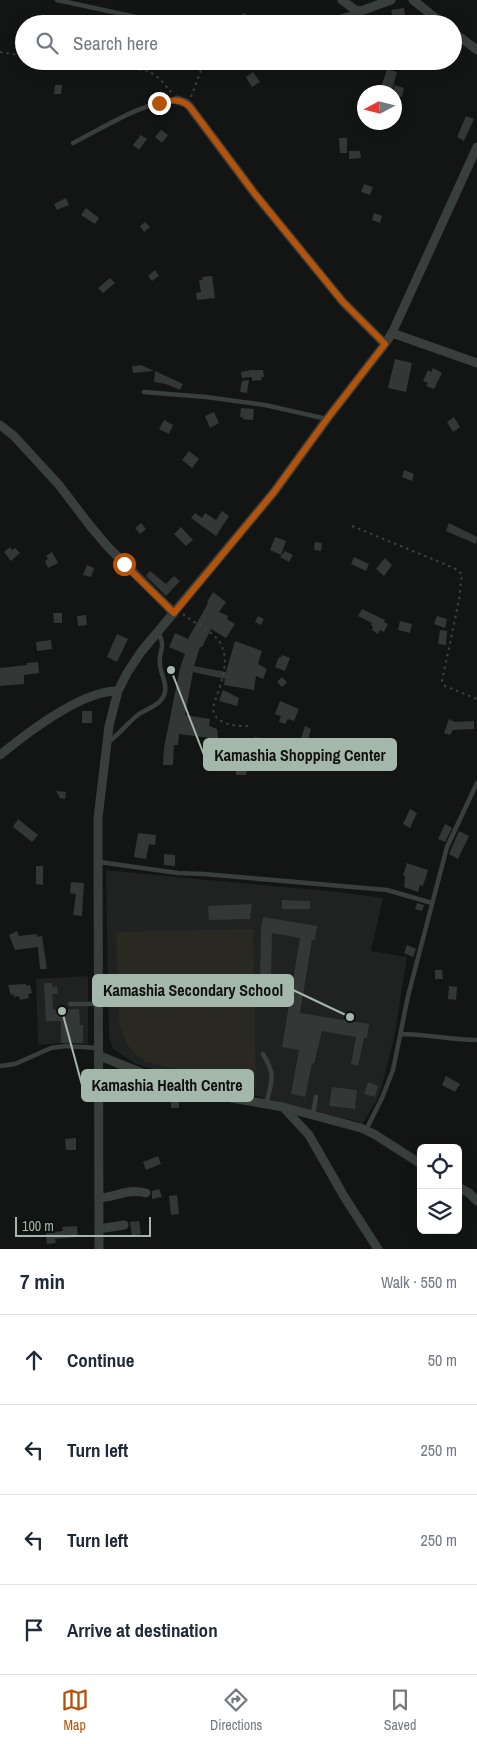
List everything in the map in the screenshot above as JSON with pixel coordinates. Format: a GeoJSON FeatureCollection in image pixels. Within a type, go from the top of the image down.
{"type":"FeatureCollection","features":[{"type":"Feature","properties":{"kind":"street"},"geometry":{"type":"LineString","coordinates":[[342,0],[355,10],[361,11],[391,0]]}},
{"type":"Feature","properties":{"kind":"street"},"geometry":{"type":"LineString","coordinates":[[413,0],[432,15]]}},
{"type":"Feature","properties":{"kind":"street"},"geometry":{"type":"LineString","coordinates":[[462,39],[477,50]]}},
{"type":"Feature","properties":{"kind":"street"},"geometry":{"type":"LineString","coordinates":[[182,102],[343,302],[385,344]]}},
{"type":"Feature","properties":{"kind":"street"},"geometry":{"type":"LineString","coordinates":[[99,1249],[98,818],[106,744],[118,691],[134,662],[274,492],[385,344],[392,333],[477,148]]}},
{"type":"Feature","properties":{"kind":"street"},"geometry":{"type":"LineString","coordinates":[[392,333],[477,363]]}},
{"type":"Feature","properties":{"kind":"street"},"geometry":{"type":"LineString","coordinates":[[0,425],[14,436],[59,485],[91,527],[119,559],[176,611]]}},
{"type":"Feature","properties":{"kind":"street"},"geometry":{"type":"LineString","coordinates":[[0,755],[54,716],[75,704],[107,692],[118,691]]}},
{"type":"Feature","properties":{"kind":"street"},"geometry":{"type":"LineString","coordinates":[[100,1052],[167,1083],[226,1097],[283,1107],[366,1130],[417,1162]]}},
{"type":"Feature","properties":{"kind":"street"},"geometry":{"type":"LineString","coordinates":[[283,1107],[309,1135],[345,1198],[378,1249]]}},
{"type":"Feature","properties":{"kind":"street"},"geometry":{"type":"LineString","coordinates":[[462,1189],[469,1192],[477,1201]]}},
{"type":"Feature","properties":{"kind":"street"},"geometry":{"type":"LineString","coordinates":[[99,1198],[106,1198],[132,1190],[146,1193]]}},
{"type":"Feature","properties":{"kind":"street"},"geometry":{"type":"LineString","coordinates":[[99,1229],[124,1225]]}},
{"type":"Feature","properties":{"kind":"lane"},"geometry":{"type":"LineString","coordinates":[[56,0],[127,15]]}},
{"type":"Feature","properties":{"kind":"lane"},"geometry":{"type":"LineString","coordinates":[[347,15],[361,11]]}},
{"type":"Feature","properties":{"kind":"lane"},"geometry":{"type":"LineString","coordinates":[[73,144],[146,107],[169,100],[182,102]]}},
{"type":"Feature","properties":{"kind":"lane"},"geometry":{"type":"LineString","coordinates":[[144,392],[206,396],[265,405],[327,419]]}},
{"type":"Feature","properties":{"kind":"lane"},"geometry":{"type":"LineString","coordinates":[[106,744],[138,715],[162,699],[165,691],[160,666],[163,640],[158,632]]}},
{"type":"Feature","properties":{"kind":"lane"},"geometry":{"type":"LineString","coordinates":[[366,1130],[393,1070],[408,996],[447,847],[477,783]]}},
{"type":"Feature","properties":{"kind":"lane"},"geometry":{"type":"LineString","coordinates":[[97,862],[178,873],[387,890],[432,903]]}},
{"type":"Feature","properties":{"kind":"lane"},"geometry":{"type":"LineString","coordinates":[[70,1004],[99,1004]]}},
{"type":"Feature","properties":{"kind":"lane"},"geometry":{"type":"LineString","coordinates":[[401,1034],[435,1036],[454,1040],[477,1040]]}},
{"type":"Feature","properties":{"kind":"lane"},"geometry":{"type":"LineString","coordinates":[[0,1066],[15,1064],[51,1048],[66,1046],[100,1052]]}},
{"type":"Feature","properties":{"kind":"lane"},"geometry":{"type":"LineString","coordinates":[[263,1054],[272,1072],[272,1081],[266,1104]]}},
{"type":"Feature","properties":{"kind":"lane"},"geometry":{"type":"LineString","coordinates":[[312,1114],[316,1097]]}},
{"type":"Feature","properties":{"kind":"path"},"geometry":{"type":"LineString","coordinates":[[0,52],[15,54]]}},
{"type":"Feature","properties":{"kind":"path"},"geometry":{"type":"LineString","coordinates":[[142,70],[149,71],[160,79],[182,102],[191,97],[198,84],[202,70]]}},
{"type":"Feature","properties":{"kind":"path"},"geometry":{"type":"LineString","coordinates":[[352,526],[454,568],[462,574],[459,600],[442,681],[445,686],[477,699]]}},
{"type":"Feature","properties":{"kind":"path"},"geometry":{"type":"LineString","coordinates":[[176,611],[213,634],[218,640],[226,658],[213,707],[215,717],[223,722],[250,726]]}},
{"type":"Feature","properties":{"kind":"shaded area"},"geometry":{"type":"Polygon","coordinates":[[[106,870],[339,892],[383,898],[371,951],[407,957],[394,1039],[382,1085],[378,1098],[363,1123],[169,1074],[136,1064],[113,1049],[109,1037],[106,870]]]}},
{"type":"Feature","properties":{"kind":"shaded area"},"geometry":{"type":"Polygon","coordinates":[[[253,929],[256,1087],[146,1062],[133,1052],[126,1042],[119,1022],[116,932],[253,929]]]}},
{"type":"Feature","properties":{"kind":"shaded area"},"geometry":{"type":"Polygon","coordinates":[[[88,976],[88,1044],[61,1043],[38,1045],[36,979],[88,976]]]}},
{"type":"Feature","properties":{"kind":"building"},"geometry":{"type":"Polygon","coordinates":[[[404,8],[405,15],[392,15],[391,10],[404,8]]]}},
{"type":"Feature","properties":{"kind":"building"},"geometry":{"type":"Polygon","coordinates":[[[387,70],[397,72],[393,85],[382,85],[387,70]]]}},
{"type":"Feature","properties":{"kind":"building"},"geometry":{"type":"Polygon","coordinates":[[[253,72],[260,82],[252,87],[246,77],[253,72]]]}},
{"type":"Feature","properties":{"kind":"building"},"geometry":{"type":"Polygon","coordinates":[[[55,85],[62,85],[61,94],[54,94],[55,85]]]}},
{"type":"Feature","properties":{"kind":"building"},"geometry":{"type":"Polygon","coordinates":[[[466,116],[474,119],[464,141],[457,137],[466,116]]]}},
{"type":"Feature","properties":{"kind":"building"},"geometry":{"type":"Polygon","coordinates":[[[161,130],[168,135],[162,143],[155,137],[161,130]]]}},
{"type":"Feature","properties":{"kind":"building"},"geometry":{"type":"Polygon","coordinates":[[[141,135],[147,139],[139,150],[133,145],[141,135]]]}},
{"type":"Feature","properties":{"kind":"building"},"geometry":{"type":"Polygon","coordinates":[[[339,138],[347,138],[347,153],[340,153],[339,138]]]}},
{"type":"Feature","properties":{"kind":"building"},"geometry":{"type":"Polygon","coordinates":[[[349,151],[360,151],[361,158],[349,159],[349,151]]]}},
{"type":"Feature","properties":{"kind":"building"},"geometry":{"type":"Polygon","coordinates":[[[364,184],[373,187],[370,195],[361,192],[364,184]]]}},
{"type":"Feature","properties":{"kind":"building"},"geometry":{"type":"Polygon","coordinates":[[[66,198],[69,205],[57,210],[54,204],[66,198]]]}},
{"type":"Feature","properties":{"kind":"building"},"geometry":{"type":"Polygon","coordinates":[[[86,208],[99,218],[95,224],[81,215],[86,208]]]}},
{"type":"Feature","properties":{"kind":"building"},"geometry":{"type":"Polygon","coordinates":[[[374,213],[382,216],[380,223],[372,220],[374,213]]]}},
{"type":"Feature","properties":{"kind":"building"},"geometry":{"type":"Polygon","coordinates":[[[145,222],[150,227],[144,232],[140,226],[145,222]]]}},
{"type":"Feature","properties":{"kind":"building"},"geometry":{"type":"Polygon","coordinates":[[[155,270],[159,276],[152,281],[148,276],[155,270]]]}},
{"type":"Feature","properties":{"kind":"building"},"geometry":{"type":"Polygon","coordinates":[[[212,276],[215,298],[197,300],[196,293],[201,292],[199,280],[203,280],[202,277],[212,276]]]}},
{"type":"Feature","properties":{"kind":"building"},"geometry":{"type":"Polygon","coordinates":[[[110,278],[115,283],[103,293],[98,288],[110,278]]]}},
{"type":"Feature","properties":{"kind":"building"},"geometry":{"type":"Polygon","coordinates":[[[395,359],[412,363],[406,392],[388,388],[395,359]]]}},
{"type":"Feature","properties":{"kind":"building"},"geometry":{"type":"Polygon","coordinates":[[[141,365],[154,371],[133,373],[132,366],[141,365]]]}},
{"type":"Feature","properties":{"kind":"building"},"geometry":{"type":"Polygon","coordinates":[[[433,368],[442,373],[434,389],[426,386],[428,383],[423,381],[428,370],[431,372],[433,368]]]}},
{"type":"Feature","properties":{"kind":"building"},"geometry":{"type":"Polygon","coordinates":[[[263,370],[264,377],[261,377],[262,380],[252,381],[252,377],[242,378],[241,372],[263,370]]]}},
{"type":"Feature","properties":{"kind":"building"},"geometry":{"type":"Polygon","coordinates":[[[155,371],[183,384],[180,390],[166,384],[154,382],[155,371]]]}},
{"type":"Feature","properties":{"kind":"building"},"geometry":{"type":"Polygon","coordinates":[[[249,380],[247,393],[240,392],[242,381],[249,380]]]}},
{"type":"Feature","properties":{"kind":"building"},"geometry":{"type":"Polygon","coordinates":[[[241,408],[254,409],[253,420],[240,417],[241,408]]]}},
{"type":"Feature","properties":{"kind":"building"},"geometry":{"type":"Polygon","coordinates":[[[214,412],[219,423],[210,428],[205,416],[214,412]]]}},
{"type":"Feature","properties":{"kind":"building"},"geometry":{"type":"Polygon","coordinates":[[[454,417],[460,427],[453,432],[447,422],[454,417]]]}},
{"type":"Feature","properties":{"kind":"building"},"geometry":{"type":"Polygon","coordinates":[[[164,420],[173,425],[169,434],[159,429],[164,420]]]}},
{"type":"Feature","properties":{"kind":"building"},"geometry":{"type":"Polygon","coordinates":[[[189,451],[199,459],[192,468],[182,460],[189,451]]]}},
{"type":"Feature","properties":{"kind":"building"},"geometry":{"type":"Polygon","coordinates":[[[404,470],[414,474],[412,481],[402,477],[404,470]]]}},
{"type":"Feature","properties":{"kind":"building"},"geometry":{"type":"Polygon","coordinates":[[[222,511],[229,516],[216,536],[191,518],[195,513],[202,518],[205,513],[216,520],[222,511]]]}},
{"type":"Feature","properties":{"kind":"building"},"geometry":{"type":"Polygon","coordinates":[[[141,523],[146,529],[140,534],[135,528],[141,523]]]}},
{"type":"Feature","properties":{"kind":"building"},"geometry":{"type":"Polygon","coordinates":[[[449,523],[477,537],[476,544],[446,531],[449,523]]]}},
{"type":"Feature","properties":{"kind":"building"},"geometry":{"type":"Polygon","coordinates":[[[181,527],[193,540],[186,546],[174,534],[181,527]]]}},
{"type":"Feature","properties":{"kind":"building"},"geometry":{"type":"Polygon","coordinates":[[[275,537],[286,541],[281,555],[270,550],[275,537]]]}},
{"type":"Feature","properties":{"kind":"building"},"geometry":{"type":"Polygon","coordinates":[[[315,542],[322,543],[321,551],[314,550],[315,542]]]}},
{"type":"Feature","properties":{"kind":"building"},"geometry":{"type":"Polygon","coordinates":[[[10,547],[12,550],[15,548],[20,553],[11,561],[4,552],[10,547]]]}},
{"type":"Feature","properties":{"kind":"building"},"geometry":{"type":"Polygon","coordinates":[[[285,551],[293,555],[289,562],[280,557],[285,551]]]}},
{"type":"Feature","properties":{"kind":"building"},"geometry":{"type":"Polygon","coordinates":[[[52,552],[58,563],[48,568],[45,561],[48,559],[46,556],[52,552]]]}},
{"type":"Feature","properties":{"kind":"building"},"geometry":{"type":"Polygon","coordinates":[[[354,557],[369,564],[366,571],[351,564],[354,557]]]}},
{"type":"Feature","properties":{"kind":"building"},"geometry":{"type":"Polygon","coordinates":[[[385,558],[392,565],[384,576],[376,569],[385,558]]]}},
{"type":"Feature","properties":{"kind":"building"},"geometry":{"type":"Polygon","coordinates":[[[87,565],[94,568],[91,577],[83,575],[87,565]]]}},
{"type":"Feature","properties":{"kind":"building"},"geometry":{"type":"Polygon","coordinates":[[[150,571],[166,584],[174,576],[180,581],[166,596],[146,576],[150,571]]]}},
{"type":"Feature","properties":{"kind":"building"},"geometry":{"type":"Polygon","coordinates":[[[213,592],[226,602],[219,612],[228,616],[227,619],[235,624],[226,638],[211,629],[202,647],[200,647],[194,666],[226,672],[235,641],[262,651],[258,664],[267,669],[263,679],[256,676],[254,690],[224,685],[225,679],[193,672],[185,715],[210,719],[209,726],[217,729],[220,753],[212,754],[210,738],[179,734],[178,745],[174,745],[173,765],[163,765],[164,748],[180,668],[185,654],[169,647],[175,633],[188,639],[213,592]]]}},
{"type":"Feature","properties":{"kind":"building"},"geometry":{"type":"Polygon","coordinates":[[[362,609],[385,620],[384,622],[388,624],[384,632],[380,630],[378,634],[372,630],[372,623],[358,616],[362,609]]]}},
{"type":"Feature","properties":{"kind":"building"},"geometry":{"type":"Polygon","coordinates":[[[53,613],[62,613],[62,623],[54,623],[53,613]]]}},
{"type":"Feature","properties":{"kind":"building"},"geometry":{"type":"Polygon","coordinates":[[[86,615],[87,625],[78,626],[77,616],[86,615]]]}},
{"type":"Feature","properties":{"kind":"building"},"geometry":{"type":"Polygon","coordinates":[[[258,616],[264,619],[261,625],[255,622],[258,616]]]}},
{"type":"Feature","properties":{"kind":"building"},"geometry":{"type":"Polygon","coordinates":[[[437,616],[447,619],[445,628],[434,624],[437,616]]]}},
{"type":"Feature","properties":{"kind":"building"},"geometry":{"type":"Polygon","coordinates":[[[400,621],[412,624],[410,633],[398,630],[400,621]]]}},
{"type":"Feature","properties":{"kind":"building"},"geometry":{"type":"Polygon","coordinates":[[[440,630],[447,631],[446,645],[438,644],[440,630]]]}},
{"type":"Feature","properties":{"kind":"building"},"geometry":{"type":"Polygon","coordinates":[[[117,634],[128,639],[117,662],[107,657],[117,634]]]}},
{"type":"Feature","properties":{"kind":"building"},"geometry":{"type":"Polygon","coordinates":[[[51,640],[52,649],[37,651],[36,642],[51,640]]]}},
{"type":"Feature","properties":{"kind":"building"},"geometry":{"type":"Polygon","coordinates":[[[282,655],[290,658],[285,671],[275,667],[279,657],[282,655]]]}},
{"type":"Feature","properties":{"kind":"building"},"geometry":{"type":"Polygon","coordinates":[[[38,662],[39,673],[24,675],[24,684],[0,686],[0,668],[38,662]]]}},
{"type":"Feature","properties":{"kind":"building"},"geometry":{"type":"Polygon","coordinates":[[[282,677],[287,682],[282,687],[277,682],[282,677]]]}},
{"type":"Feature","properties":{"kind":"building"},"geometry":{"type":"Polygon","coordinates":[[[223,690],[239,698],[237,706],[219,701],[223,690]]]}},
{"type":"Feature","properties":{"kind":"building"},"geometry":{"type":"Polygon","coordinates":[[[280,701],[299,709],[294,721],[288,719],[285,724],[279,722],[281,716],[275,714],[280,701]]]}},
{"type":"Feature","properties":{"kind":"building"},"geometry":{"type":"Polygon","coordinates":[[[82,711],[92,711],[92,723],[82,723],[82,711]]]}},
{"type":"Feature","properties":{"kind":"building"},"geometry":{"type":"Polygon","coordinates":[[[449,719],[455,722],[474,721],[474,729],[453,730],[450,735],[444,733],[449,719]]]}},
{"type":"Feature","properties":{"kind":"building"},"geometry":{"type":"Polygon","coordinates":[[[305,726],[311,729],[308,740],[301,738],[305,726]]]}},
{"type":"Feature","properties":{"kind":"building"},"geometry":{"type":"Polygon","coordinates":[[[254,737],[263,738],[261,748],[253,746],[254,737]]]}},
{"type":"Feature","properties":{"kind":"building"},"geometry":{"type":"Polygon","coordinates":[[[236,767],[247,767],[246,775],[236,775],[236,767]]]}},
{"type":"Feature","properties":{"kind":"building"},"geometry":{"type":"Polygon","coordinates":[[[56,791],[66,792],[65,799],[60,798],[56,791]]]}},
{"type":"Feature","properties":{"kind":"building"},"geometry":{"type":"Polygon","coordinates":[[[410,809],[417,813],[410,828],[403,824],[410,809]]]}},
{"type":"Feature","properties":{"kind":"building"},"geometry":{"type":"Polygon","coordinates":[[[18,819],[38,835],[32,842],[13,827],[18,819]]]}},
{"type":"Feature","properties":{"kind":"building"},"geometry":{"type":"Polygon","coordinates":[[[445,824],[452,828],[445,842],[438,839],[445,824]]]}},
{"type":"Feature","properties":{"kind":"building"},"geometry":{"type":"Polygon","coordinates":[[[459,831],[469,836],[458,859],[449,854],[459,831]]]}},
{"type":"Feature","properties":{"kind":"building"},"geometry":{"type":"Polygon","coordinates":[[[138,833],[156,835],[155,845],[149,844],[146,859],[134,857],[138,833]]]}},
{"type":"Feature","properties":{"kind":"building"},"geometry":{"type":"Polygon","coordinates":[[[164,854],[175,855],[175,866],[164,865],[164,854]]]}},
{"type":"Feature","properties":{"kind":"building"},"geometry":{"type":"Polygon","coordinates":[[[407,863],[428,870],[423,886],[420,885],[418,892],[404,887],[405,876],[403,876],[407,863]]]}},
{"type":"Feature","properties":{"kind":"building"},"geometry":{"type":"Polygon","coordinates":[[[36,866],[43,866],[43,885],[36,884],[36,866]]]}},
{"type":"Feature","properties":{"kind":"building"},"geometry":{"type":"Polygon","coordinates":[[[71,882],[84,883],[82,916],[73,915],[76,894],[70,893],[71,882]]]}},
{"type":"Feature","properties":{"kind":"building"},"geometry":{"type":"Polygon","coordinates":[[[282,900],[310,901],[310,909],[282,909],[282,900]]]}},
{"type":"Feature","properties":{"kind":"building"},"geometry":{"type":"Polygon","coordinates":[[[417,903],[424,905],[422,911],[415,909],[417,903]]]}},
{"type":"Feature","properties":{"kind":"building"},"geometry":{"type":"Polygon","coordinates":[[[252,904],[250,919],[209,920],[208,906],[252,904]]]}},
{"type":"Feature","properties":{"kind":"building"},"geometry":{"type":"Polygon","coordinates":[[[263,917],[317,926],[315,940],[312,940],[300,1013],[369,1024],[367,1038],[364,1038],[358,1066],[351,1064],[356,1037],[322,1031],[314,1064],[312,1063],[305,1097],[291,1094],[299,1050],[282,1047],[300,938],[272,933],[271,982],[260,982],[263,917]]]}},
{"type":"Feature","properties":{"kind":"building"},"geometry":{"type":"Polygon","coordinates":[[[17,931],[19,936],[37,934],[37,937],[42,936],[47,969],[40,969],[38,947],[15,950],[9,935],[17,931]]]}},
{"type":"Feature","properties":{"kind":"building"},"geometry":{"type":"Polygon","coordinates":[[[407,945],[416,949],[413,957],[404,953],[407,945]]]}},
{"type":"Feature","properties":{"kind":"building"},"geometry":{"type":"Polygon","coordinates":[[[435,970],[442,970],[443,979],[435,979],[435,970]]]}},
{"type":"Feature","properties":{"kind":"building"},"geometry":{"type":"Polygon","coordinates":[[[44,983],[52,983],[52,987],[57,986],[58,994],[52,994],[53,1010],[79,1009],[80,1025],[83,1025],[83,1043],[61,1043],[61,1021],[46,1021],[44,983]]]}},
{"type":"Feature","properties":{"kind":"building"},"geometry":{"type":"Polygon","coordinates":[[[26,984],[26,986],[30,985],[32,993],[28,994],[29,998],[20,1000],[19,996],[14,997],[14,994],[11,995],[8,985],[26,984]]]}},
{"type":"Feature","properties":{"kind":"building"},"geometry":{"type":"Polygon","coordinates":[[[449,986],[457,987],[456,1000],[448,999],[449,986]]]}},
{"type":"Feature","properties":{"kind":"building"},"geometry":{"type":"Polygon","coordinates":[[[446,1076],[460,1084],[455,1092],[442,1085],[446,1076]]]}},
{"type":"Feature","properties":{"kind":"building"},"geometry":{"type":"Polygon","coordinates":[[[368,1082],[378,1086],[375,1097],[364,1094],[368,1082]]]}},
{"type":"Feature","properties":{"kind":"building"},"geometry":{"type":"Polygon","coordinates":[[[332,1087],[357,1090],[355,1109],[329,1106],[332,1087]]]}},
{"type":"Feature","properties":{"kind":"building"},"geometry":{"type":"Polygon","coordinates":[[[171,1092],[179,1092],[179,1108],[171,1108],[171,1092]]]}},
{"type":"Feature","properties":{"kind":"building"},"geometry":{"type":"Polygon","coordinates":[[[76,1138],[76,1150],[66,1150],[65,1139],[76,1138]]]}},
{"type":"Feature","properties":{"kind":"building"},"geometry":{"type":"Polygon","coordinates":[[[158,1156],[161,1164],[146,1170],[143,1162],[158,1156]]]}},
{"type":"Feature","properties":{"kind":"building"},"geometry":{"type":"Polygon","coordinates":[[[159,1189],[162,1197],[152,1199],[152,1191],[159,1189]]]}},
{"type":"Feature","properties":{"kind":"building"},"geometry":{"type":"Polygon","coordinates":[[[177,1195],[179,1214],[171,1215],[169,1196],[177,1195]]]}},
{"type":"Feature","properties":{"kind":"building"},"geometry":{"type":"Polygon","coordinates":[[[139,1221],[141,1234],[132,1236],[130,1222],[139,1221]]]}},
{"type":"Feature","properties":{"kind":"building"},"geometry":{"type":"Polygon","coordinates":[[[77,1226],[78,1237],[55,1239],[56,1243],[47,1244],[46,1233],[63,1231],[62,1227],[77,1226]]]}},
{"type":"Feature","properties":{"kind":"place","name":"Kamashia Shopping Center"},"geometry":{"type":"Point","coordinates":[171,670]}},
{"type":"Feature","properties":{"kind":"place","name":"Kamashia Health Centre"},"geometry":{"type":"Point","coordinates":[62,1011]}},
{"type":"Feature","properties":{"kind":"place","name":"Kamashia Secondary School"},"geometry":{"type":"Point","coordinates":[350,1017]}},
{"type":"Feature","properties":{"kind":"route"},"geometry":{"type":"LineString","coordinates":[[124,564],[174,613],[274,492],[385,344],[343,302],[255,194],[190,107],[186,103],[177,100],[159,103]]}}]}
